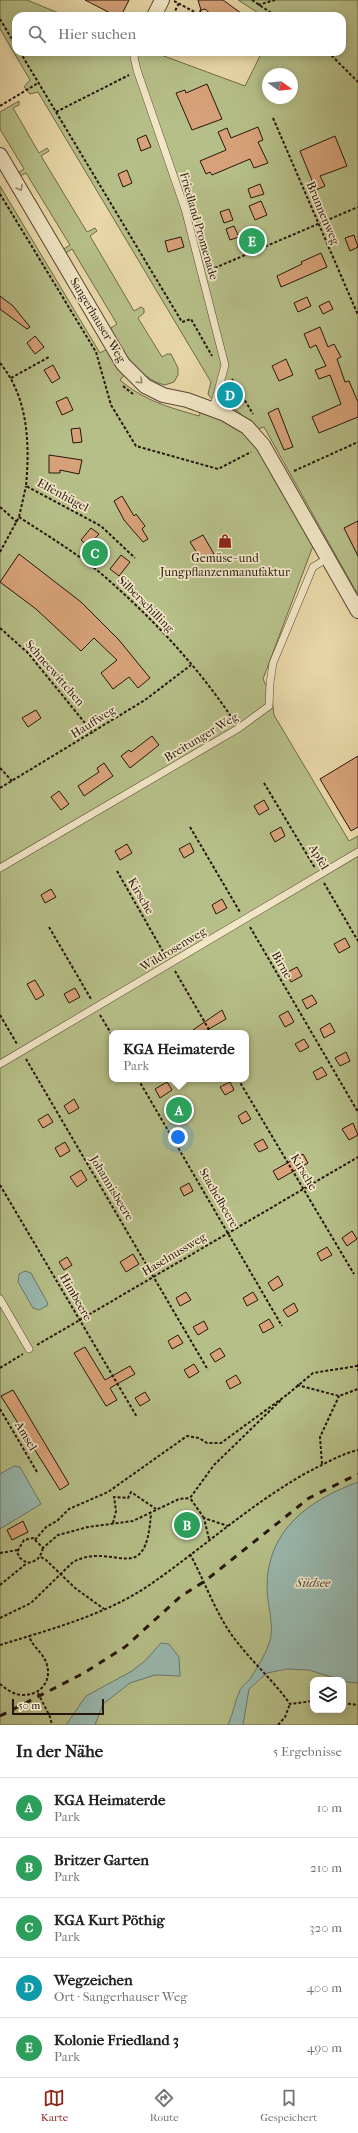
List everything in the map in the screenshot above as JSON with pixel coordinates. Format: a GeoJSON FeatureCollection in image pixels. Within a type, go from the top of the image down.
{"type":"FeatureCollection","features":[{"type":"Feature","properties":{"kind":"street"},"geometry":{"type":"LineString","coordinates":[[156,12],[162,0]]}},
{"type":"Feature","properties":{"kind":"street","name":"Sangerhauser Weg"},"geometry":{"type":"LineString","coordinates":[[0,155],[123,364],[145,386],[163,395],[187,400],[213,409],[247,427],[263,445],[358,611]]}},
{"type":"Feature","properties":{"kind":"lane","name":"Friedland Promenade"},"geometry":{"type":"LineString","coordinates":[[134,56],[137,70],[185,209],[225,365],[213,409]]}},
{"type":"Feature","properties":{"kind":"lane","name":"Breitunger Weg"},"geometry":{"type":"LineString","coordinates":[[0,868],[239,728],[269,706],[273,663],[313,567],[328,558]]}},
{"type":"Feature","properties":{"kind":"lane","name":"Wildrosenweg"},"geometry":{"type":"LineString","coordinates":[[0,1064],[358,852]]}},
{"type":"Feature","properties":{"kind":"lane"},"geometry":{"type":"LineString","coordinates":[[0,1300],[29,1350]]}},
{"type":"Feature","properties":{"kind":"path"},"geometry":{"type":"LineString","coordinates":[[173,0],[193,12]]}},
{"type":"Feature","properties":{"kind":"path"},"geometry":{"type":"LineString","coordinates":[[252,0],[269,12]]}},
{"type":"Feature","properties":{"kind":"path"},"geometry":{"type":"LineString","coordinates":[[258,5],[275,0]]}},
{"type":"Feature","properties":{"kind":"path"},"geometry":{"type":"LineString","coordinates":[[174,12],[179,3]]}},
{"type":"Feature","properties":{"kind":"path"},"geometry":{"type":"LineString","coordinates":[[0,19],[12,39]]}},
{"type":"Feature","properties":{"kind":"path"},"geometry":{"type":"LineString","coordinates":[[22,56],[182,322],[191,319],[217,363],[225,365],[255,417]]}},
{"type":"Feature","properties":{"kind":"path"},"geometry":{"type":"LineString","coordinates":[[332,56],[358,82]]}},
{"type":"Feature","properties":{"kind":"path"},"geometry":{"type":"LineString","coordinates":[[56,112],[137,70]]}},
{"type":"Feature","properties":{"kind":"path"},"geometry":{"type":"LineString","coordinates":[[0,106],[38,84]]}},
{"type":"Feature","properties":{"kind":"path","name":"Brunnenweg"},"geometry":{"type":"LineString","coordinates":[[273,118],[358,315]]}},
{"type":"Feature","properties":{"kind":"path"},"geometry":{"type":"LineString","coordinates":[[202,273],[358,207]]}},
{"type":"Feature","properties":{"kind":"path"},"geometry":{"type":"LineString","coordinates":[[11,378],[49,357]]}},
{"type":"Feature","properties":{"kind":"path","name":"Elfenhügel"},"geometry":{"type":"LineString","coordinates":[[0,362],[11,378],[23,411],[26,426],[28,455],[26,486],[100,526],[135,558]]}},
{"type":"Feature","properties":{"kind":"path"},"geometry":{"type":"LineString","coordinates":[[288,474],[358,442]]}},
{"type":"Feature","properties":{"kind":"path"},"geometry":{"type":"LineString","coordinates":[[0,552],[17,522],[26,486]]}},
{"type":"Feature","properties":{"kind":"path"},"geometry":{"type":"LineString","coordinates":[[0,507],[17,522]]}},
{"type":"Feature","properties":{"kind":"path","name":"Silberschilling"},"geometry":{"type":"LineString","coordinates":[[19,516],[70,550],[113,583],[152,622],[191,665],[239,728]]}},
{"type":"Feature","properties":{"kind":"path","name":"Schneewittchen"},"geometry":{"type":"LineString","coordinates":[[0,628],[28,653],[93,733]]}},
{"type":"Feature","properties":{"kind":"path","name":"Hauffweg"},"geometry":{"type":"LineString","coordinates":[[0,788],[93,733],[145,700],[191,665]]}},
{"type":"Feature","properties":{"kind":"path"},"geometry":{"type":"LineString","coordinates":[[0,768],[12,781]]}},
{"type":"Feature","properties":{"kind":"path","name":"Apfel"},"geometry":{"type":"LineString","coordinates":[[264,783],[358,941]]}},
{"type":"Feature","properties":{"kind":"path","name":"Birne"},"geometry":{"type":"LineString","coordinates":[[190,827],[358,1112]]}},
{"type":"Feature","properties":{"kind":"path","name":"Kirsche"},"geometry":{"type":"LineString","coordinates":[[117,872],[209,1030]]}},
{"type":"Feature","properties":{"kind":"path"},"geometry":{"type":"LineString","coordinates":[[49,927],[110,1030]]}},
{"type":"Feature","properties":{"kind":"path","name":"Johannisbeere"},"geometry":{"type":"LineString","coordinates":[[0,1015],[208,1370]]}},
{"type":"Feature","properties":{"kind":"path","name":"Stachelbeere"},"geometry":{"type":"LineString","coordinates":[[140,1082],[282,1326]]}},
{"type":"Feature","properties":{"kind":"path","name":"Kirsche"},"geometry":{"type":"LineString","coordinates":[[240,1082],[354,1274]]}},
{"type":"Feature","properties":{"kind":"path","name":"Haselnussweg"},"geometry":{"type":"LineString","coordinates":[[0,1368],[228,1232],[358,1157]]}},
{"type":"Feature","properties":{"kind":"path","name":"Himbeere"},"geometry":{"type":"LineString","coordinates":[[0,1185],[137,1417]]}},
{"type":"Feature","properties":{"kind":"path"},"geometry":{"type":"LineString","coordinates":[[0,1585],[27,1563],[35,1561],[41,1557],[43,1548],[58,1535],[113,1523],[133,1521],[179,1499],[190,1498],[214,1465],[297,1385],[313,1373],[357,1365],[358,1371]]}},
{"type":"Feature","properties":{"kind":"path"},"geometry":{"type":"LineString","coordinates":[[297,1385],[339,1396],[358,1389]]}},
{"type":"Feature","properties":{"kind":"path"},"geometry":{"type":"LineString","coordinates":[[35,1540],[46,1527],[57,1521],[69,1509],[108,1492],[187,1436],[199,1438],[207,1443],[221,1443],[238,1429],[288,1394]]}},
{"type":"Feature","properties":{"kind":"path"},"geometry":{"type":"LineString","coordinates":[[322,1464],[320,1437],[339,1396]]}},
{"type":"Feature","properties":{"kind":"path","name":"Amsel"},"geometry":{"type":"LineString","coordinates":[[0,1409],[37,1472]]}},
{"type":"Feature","properties":{"kind":"path"},"geometry":{"type":"LineString","coordinates":[[0,1645],[104,1609],[150,1584],[279,1488],[322,1464],[358,1450]]}},
{"type":"Feature","properties":{"kind":"path"},"geometry":{"type":"LineString","coordinates":[[113,1523],[116,1511],[114,1497],[128,1498],[131,1492],[156,1509]]}},
{"type":"Feature","properties":{"kind":"path"},"geometry":{"type":"LineString","coordinates":[[190,1498],[204,1518],[209,1539]]}},
{"type":"Feature","properties":{"kind":"path"},"geometry":{"type":"LineString","coordinates":[[0,1618],[31,1603],[73,1562],[92,1555],[128,1560],[135,1558],[144,1549],[150,1534],[151,1513]]}},
{"type":"Feature","properties":{"kind":"path"},"geometry":{"type":"LineString","coordinates":[[204,1518],[229,1526]]}},
{"type":"Feature","properties":{"kind":"path"},"geometry":{"type":"LineString","coordinates":[[27,1563],[20,1558],[18,1550],[24,1540],[35,1540],[43,1548]]}},
{"type":"Feature","properties":{"kind":"path"},"geometry":{"type":"LineString","coordinates":[[0,1553],[18,1550]]}},
{"type":"Feature","properties":{"kind":"path"},"geometry":{"type":"LineString","coordinates":[[190,1553],[233,1638],[290,1704]]}},
{"type":"Feature","properties":{"kind":"path"},"geometry":{"type":"LineString","coordinates":[[41,1557],[75,1588],[104,1609]]}},
{"type":"Feature","properties":{"kind":"path"},"geometry":{"type":"LineString","coordinates":[[0,1684],[22,1696],[38,1693],[45,1686],[48,1674],[48,1665],[43,1656],[32,1644],[29,1636]]}},
{"type":"Feature","properties":{"kind":"path"},"geometry":{"type":"LineString","coordinates":[[38,1693],[50,1717],[52,1725]]}},
{"type":"Feature","properties":{"kind":"path"},"geometry":{"type":"LineString","coordinates":[[290,1704],[310,1701]]}},
{"type":"Feature","properties":{"kind":"path"},"geometry":{"type":"LineString","coordinates":[[346,1703],[358,1705]]}},
{"type":"Feature","properties":{"kind":"path"},"geometry":{"type":"LineString","coordinates":[[278,1725],[285,1717],[290,1704]]}},
{"type":"Feature","properties":{"kind":"green space"},"geometry":{"type":"Polygon","coordinates":[[[0,0],[27,0],[56,12],[12,12],[12,49],[0,29],[0,0]]]}},
{"type":"Feature","properties":{"kind":"green space"},"geometry":{"type":"Polygon","coordinates":[[[238,0],[358,0],[358,595],[264,427],[258,429],[236,410],[211,398],[208,394],[211,382],[38,92],[30,94],[24,87],[30,80],[16,56],[164,56],[245,86],[260,56],[346,56],[346,12],[257,12],[238,0]]]}},
{"type":"Feature","properties":{"kind":"green space"},"geometry":{"type":"Polygon","coordinates":[[[19,101],[19,105],[13,108],[39,153],[47,148],[49,151],[41,156],[87,232],[95,228],[97,231],[90,236],[134,311],[141,307],[144,309],[144,313],[138,318],[162,357],[167,354],[171,354],[178,368],[178,375],[174,382],[165,385],[156,382],[147,377],[133,364],[111,331],[111,328],[117,324],[72,249],[64,254],[62,250],[70,245],[26,173],[18,177],[16,174],[24,169],[0,129],[0,112],[19,101]]]}},
{"type":"Feature","properties":{"kind":"green space"},"geometry":{"type":"Polygon","coordinates":[[[0,186],[100,353],[107,349],[126,373],[120,380],[148,398],[167,406],[199,416],[202,408],[233,421],[256,445],[313,546],[263,679],[272,698],[274,715],[349,841],[358,836],[358,1725],[0,1725],[0,186]]]}},
{"type":"Feature","properties":{"kind":"water"},"geometry":{"type":"Polygon","coordinates":[[[25,1271],[31,1273],[47,1302],[48,1305],[39,1310],[33,1308],[18,1282],[19,1274],[25,1271]]]}},
{"type":"Feature","properties":{"kind":"water"},"geometry":{"type":"Polygon","coordinates":[[[14,1466],[20,1467],[41,1504],[0,1529],[0,1474],[14,1466]]]}},
{"type":"Feature","properties":{"kind":"water","name":"Südsee"},"geometry":{"type":"Polygon","coordinates":[[[358,1482],[358,1683],[346,1682],[346,1677],[331,1677],[309,1670],[287,1669],[267,1673],[249,1689],[243,1725],[228,1725],[240,1690],[252,1676],[270,1642],[271,1624],[267,1587],[269,1567],[274,1549],[283,1533],[294,1520],[308,1508],[340,1489],[358,1482]]]}},
{"type":"Feature","properties":{"kind":"water"},"geometry":{"type":"Polygon","coordinates":[[[161,1643],[169,1644],[179,1657],[180,1676],[155,1675],[130,1683],[103,1704],[95,1725],[66,1725],[86,1696],[132,1671],[146,1660],[161,1643]]]}},
{"type":"Feature","properties":{"kind":"building"},"geometry":{"type":"Polygon","coordinates":[[[85,0],[129,0],[123,12],[108,12],[85,0]]]}},
{"type":"Feature","properties":{"kind":"building"},"geometry":{"type":"Polygon","coordinates":[[[198,0],[223,0],[240,12],[208,12],[205,9],[201,10],[198,0]]]}},
{"type":"Feature","properties":{"kind":"building"},"geometry":{"type":"Polygon","coordinates":[[[207,84],[222,119],[192,130],[176,93],[185,90],[186,93],[207,84]]]}},
{"type":"Feature","properties":{"kind":"building"},"geometry":{"type":"Polygon","coordinates":[[[258,127],[263,140],[258,142],[268,163],[254,168],[250,159],[212,175],[210,172],[206,174],[200,161],[226,150],[218,132],[227,128],[231,138],[258,127]]]}},
{"type":"Feature","properties":{"kind":"building"},"geometry":{"type":"Polygon","coordinates":[[[146,135],[151,147],[141,151],[137,139],[146,135]]]}},
{"type":"Feature","properties":{"kind":"building"},"geometry":{"type":"Polygon","coordinates":[[[335,136],[347,166],[320,176],[325,186],[316,190],[300,151],[335,136]]]}},
{"type":"Feature","properties":{"kind":"building"},"geometry":{"type":"Polygon","coordinates":[[[127,170],[132,183],[123,187],[118,174],[127,170]]]}},
{"type":"Feature","properties":{"kind":"building"},"geometry":{"type":"Polygon","coordinates":[[[260,184],[264,194],[251,198],[248,189],[260,184]]]}},
{"type":"Feature","properties":{"kind":"building"},"geometry":{"type":"Polygon","coordinates":[[[261,201],[267,215],[255,220],[249,206],[261,201]]]}},
{"type":"Feature","properties":{"kind":"building"},"geometry":{"type":"Polygon","coordinates":[[[229,209],[233,220],[224,223],[220,212],[229,209]]]}},
{"type":"Feature","properties":{"kind":"building"},"geometry":{"type":"Polygon","coordinates":[[[234,226],[239,237],[230,240],[226,229],[234,226]]]}},
{"type":"Feature","properties":{"kind":"building"},"geometry":{"type":"Polygon","coordinates":[[[354,235],[358,247],[350,251],[345,238],[354,235]]]}},
{"type":"Feature","properties":{"kind":"building"},"geometry":{"type":"Polygon","coordinates":[[[181,237],[184,247],[168,252],[165,241],[181,237]]]}},
{"type":"Feature","properties":{"kind":"building"},"geometry":{"type":"Polygon","coordinates":[[[321,253],[327,267],[281,287],[277,276],[302,264],[301,262],[321,253]]]}},
{"type":"Feature","properties":{"kind":"building"},"geometry":{"type":"Polygon","coordinates":[[[0,296],[13,306],[30,327],[27,329],[0,309],[0,296]]]}},
{"type":"Feature","properties":{"kind":"building"},"geometry":{"type":"Polygon","coordinates":[[[307,297],[311,306],[298,312],[294,303],[307,297]]]}},
{"type":"Feature","properties":{"kind":"building"},"geometry":{"type":"Polygon","coordinates":[[[329,301],[333,309],[323,314],[319,306],[329,301]]]}},
{"type":"Feature","properties":{"kind":"building"},"geometry":{"type":"Polygon","coordinates":[[[320,327],[328,347],[334,344],[341,357],[337,359],[345,382],[349,381],[358,402],[358,417],[319,433],[312,417],[341,404],[330,375],[319,379],[315,370],[326,366],[316,345],[310,348],[304,334],[320,327]]]}},
{"type":"Feature","properties":{"kind":"building"},"geometry":{"type":"Polygon","coordinates":[[[35,336],[44,347],[35,354],[27,343],[35,336]]]}},
{"type":"Feature","properties":{"kind":"building"},"geometry":{"type":"Polygon","coordinates":[[[286,359],[293,375],[279,381],[272,366],[286,359]]]}},
{"type":"Feature","properties":{"kind":"building"},"geometry":{"type":"Polygon","coordinates":[[[53,365],[60,378],[52,383],[44,370],[53,365]]]}},
{"type":"Feature","properties":{"kind":"building"},"geometry":{"type":"Polygon","coordinates":[[[67,397],[73,410],[62,415],[56,402],[67,397]]]}},
{"type":"Feature","properties":{"kind":"building"},"geometry":{"type":"Polygon","coordinates":[[[278,408],[293,447],[284,450],[268,413],[278,408]]]}},
{"type":"Feature","properties":{"kind":"building"},"geometry":{"type":"Polygon","coordinates":[[[80,428],[82,442],[73,443],[71,429],[80,428]]]}},
{"type":"Feature","properties":{"kind":"building"},"geometry":{"type":"Polygon","coordinates":[[[49,455],[82,460],[79,474],[60,470],[60,473],[49,473],[49,455]]]}},
{"type":"Feature","properties":{"kind":"building"},"geometry":{"type":"Polygon","coordinates":[[[122,496],[134,516],[136,514],[145,526],[142,529],[148,539],[143,542],[124,520],[114,501],[122,496]]]}},
{"type":"Feature","properties":{"kind":"building"},"geometry":{"type":"Polygon","coordinates":[[[358,521],[358,556],[344,528],[358,521]]]}},
{"type":"Feature","properties":{"kind":"building"},"geometry":{"type":"Polygon","coordinates":[[[91,528],[99,534],[88,546],[81,540],[91,528]]]}},
{"type":"Feature","properties":{"kind":"building"},"geometry":{"type":"Polygon","coordinates":[[[203,535],[214,554],[202,561],[190,542],[203,535]]]}},
{"type":"Feature","properties":{"kind":"building"},"geometry":{"type":"Polygon","coordinates":[[[19,554],[81,602],[119,640],[150,678],[138,688],[129,677],[113,689],[101,673],[117,660],[94,638],[81,651],[36,609],[0,582],[19,554]]]}},
{"type":"Feature","properties":{"kind":"building"},"geometry":{"type":"Polygon","coordinates":[[[121,555],[130,562],[119,576],[110,569],[121,555]]]}},
{"type":"Feature","properties":{"kind":"building"},"geometry":{"type":"Polygon","coordinates":[[[36,710],[41,718],[28,727],[22,718],[36,710]]]}},
{"type":"Feature","properties":{"kind":"building"},"geometry":{"type":"Polygon","coordinates":[[[152,736],[159,745],[130,768],[121,756],[129,750],[131,752],[152,736]]]}},
{"type":"Feature","properties":{"kind":"building"},"geometry":{"type":"Polygon","coordinates":[[[358,756],[358,827],[351,831],[320,779],[358,756]]]}},
{"type":"Feature","properties":{"kind":"building"},"geometry":{"type":"Polygon","coordinates":[[[104,763],[113,776],[84,796],[78,786],[99,772],[97,768],[104,763]]]}},
{"type":"Feature","properties":{"kind":"building"},"geometry":{"type":"Polygon","coordinates":[[[59,791],[69,804],[61,810],[51,797],[59,791]]]}},
{"type":"Feature","properties":{"kind":"building"},"geometry":{"type":"Polygon","coordinates":[[[264,800],[269,809],[259,815],[254,806],[264,800]]]}},
{"type":"Feature","properties":{"kind":"building"},"geometry":{"type":"Polygon","coordinates":[[[281,827],[285,836],[275,842],[270,833],[281,827]]]}},
{"type":"Feature","properties":{"kind":"building"},"geometry":{"type":"Polygon","coordinates":[[[190,843],[194,852],[184,858],[179,849],[190,843]]]}},
{"type":"Feature","properties":{"kind":"building"},"geometry":{"type":"Polygon","coordinates":[[[127,844],[132,853],[120,860],[115,851],[127,844]]]}},
{"type":"Feature","properties":{"kind":"building"},"geometry":{"type":"Polygon","coordinates":[[[51,889],[56,897],[45,903],[41,895],[51,889]]]}},
{"type":"Feature","properties":{"kind":"building"},"geometry":{"type":"Polygon","coordinates":[[[222,899],[227,908],[216,914],[212,905],[222,899]]]}},
{"type":"Feature","properties":{"kind":"building"},"geometry":{"type":"Polygon","coordinates":[[[345,938],[350,947],[339,953],[334,944],[345,938]]]}},
{"type":"Feature","properties":{"kind":"building"},"geometry":{"type":"Polygon","coordinates":[[[297,967],[302,976],[291,982],[286,973],[297,967]]]}},
{"type":"Feature","properties":{"kind":"building"},"geometry":{"type":"Polygon","coordinates":[[[35,980],[44,995],[36,1000],[27,984],[35,980]]]}},
{"type":"Feature","properties":{"kind":"building"},"geometry":{"type":"Polygon","coordinates":[[[75,988],[80,997],[69,1003],[64,994],[75,988]]]}},
{"type":"Feature","properties":{"kind":"building"},"geometry":{"type":"Polygon","coordinates":[[[312,995],[317,1003],[307,1009],[302,1000],[312,995]]]}},
{"type":"Feature","properties":{"kind":"building"},"geometry":{"type":"Polygon","coordinates":[[[222,1010],[226,1019],[207,1030],[193,1030],[222,1010]]]}},
{"type":"Feature","properties":{"kind":"building"},"geometry":{"type":"Polygon","coordinates":[[[288,1011],[294,1022],[285,1027],[279,1016],[288,1011]]]}},
{"type":"Feature","properties":{"kind":"building"},"geometry":{"type":"Polygon","coordinates":[[[330,1023],[335,1032],[324,1038],[320,1029],[330,1023]]]}},
{"type":"Feature","properties":{"kind":"building"},"geometry":{"type":"Polygon","coordinates":[[[304,1039],[309,1047],[300,1052],[295,1044],[304,1039]]]}},
{"type":"Feature","properties":{"kind":"building"},"geometry":{"type":"Polygon","coordinates":[[[346,1052],[350,1061],[340,1066],[335,1058],[346,1052]]]}},
{"type":"Feature","properties":{"kind":"building"},"geometry":{"type":"Polygon","coordinates":[[[322,1067],[327,1075],[317,1080],[313,1072],[322,1067]]]}},
{"type":"Feature","properties":{"kind":"building"},"geometry":{"type":"Polygon","coordinates":[[[167,1082],[172,1090],[160,1098],[155,1089],[167,1082]]]}},
{"type":"Feature","properties":{"kind":"building"},"geometry":{"type":"Polygon","coordinates":[[[230,1082],[234,1090],[225,1095],[220,1087],[230,1082]]]}},
{"type":"Feature","properties":{"kind":"building"},"geometry":{"type":"Polygon","coordinates":[[[74,1099],[79,1108],[69,1114],[64,1106],[74,1099]]]}},
{"type":"Feature","properties":{"kind":"building"},"geometry":{"type":"Polygon","coordinates":[[[246,1111],[251,1119],[242,1124],[238,1116],[246,1111]]]}},
{"type":"Feature","properties":{"kind":"building"},"geometry":{"type":"Polygon","coordinates":[[[48,1114],[53,1122],[43,1128],[38,1120],[48,1114]]]}},
{"type":"Feature","properties":{"kind":"building"},"geometry":{"type":"Polygon","coordinates":[[[353,1123],[358,1135],[349,1140],[342,1129],[353,1123]]]}},
{"type":"Feature","properties":{"kind":"building"},"geometry":{"type":"Polygon","coordinates":[[[263,1139],[268,1148],[259,1152],[254,1144],[263,1139]]]}},
{"type":"Feature","properties":{"kind":"building"},"geometry":{"type":"Polygon","coordinates":[[[65,1142],[70,1151],[60,1157],[55,1148],[65,1142]]]}},
{"type":"Feature","properties":{"kind":"building"},"geometry":{"type":"Polygon","coordinates":[[[303,1154],[308,1163],[278,1180],[273,1171],[303,1154]]]}},
{"type":"Feature","properties":{"kind":"building"},"geometry":{"type":"Polygon","coordinates":[[[81,1170],[87,1180],[77,1187],[70,1177],[81,1170]]]}},
{"type":"Feature","properties":{"kind":"building"},"geometry":{"type":"Polygon","coordinates":[[[189,1183],[193,1191],[184,1196],[180,1188],[189,1183]]]}},
{"type":"Feature","properties":{"kind":"building"},"geometry":{"type":"Polygon","coordinates":[[[352,1231],[357,1239],[347,1246],[342,1238],[352,1231]]]}},
{"type":"Feature","properties":{"kind":"building"},"geometry":{"type":"Polygon","coordinates":[[[327,1247],[332,1255],[321,1261],[317,1253],[327,1247]]]}},
{"type":"Feature","properties":{"kind":"building"},"geometry":{"type":"Polygon","coordinates":[[[133,1254],[139,1264],[126,1272],[120,1262],[133,1254]]]}},
{"type":"Feature","properties":{"kind":"building"},"geometry":{"type":"Polygon","coordinates":[[[67,1257],[72,1265],[64,1270],[59,1262],[67,1257]]]}},
{"type":"Feature","properties":{"kind":"building"},"geometry":{"type":"Polygon","coordinates":[[[278,1276],[283,1285],[273,1291],[268,1283],[278,1276]]]}},
{"type":"Feature","properties":{"kind":"building"},"geometry":{"type":"Polygon","coordinates":[[[186,1292],[191,1300],[180,1306],[176,1298],[186,1292]]]}},
{"type":"Feature","properties":{"kind":"building"},"geometry":{"type":"Polygon","coordinates":[[[253,1292],[258,1300],[247,1306],[243,1298],[253,1292]]]}},
{"type":"Feature","properties":{"kind":"building"},"geometry":{"type":"Polygon","coordinates":[[[294,1303],[298,1311],[288,1317],[283,1310],[294,1303]]]}},
{"type":"Feature","properties":{"kind":"building"},"geometry":{"type":"Polygon","coordinates":[[[269,1319],[274,1327],[263,1333],[259,1325],[269,1319]]]}},
{"type":"Feature","properties":{"kind":"building"},"geometry":{"type":"Polygon","coordinates":[[[204,1321],[208,1329],[198,1335],[193,1327],[204,1321]]]}},
{"type":"Feature","properties":{"kind":"building"},"geometry":{"type":"Polygon","coordinates":[[[178,1335],[183,1343],[172,1349],[168,1341],[178,1335]]]}},
{"type":"Feature","properties":{"kind":"building"},"geometry":{"type":"Polygon","coordinates":[[[85,1347],[105,1380],[130,1366],[135,1374],[110,1388],[117,1400],[106,1406],[74,1353],[85,1347]]]}},
{"type":"Feature","properties":{"kind":"building"},"geometry":{"type":"Polygon","coordinates":[[[220,1348],[225,1356],[215,1362],[210,1354],[220,1348]]]}},
{"type":"Feature","properties":{"kind":"building"},"geometry":{"type":"Polygon","coordinates":[[[194,1364],[199,1372],[189,1378],[184,1370],[194,1364]]]}},
{"type":"Feature","properties":{"kind":"building"},"geometry":{"type":"Polygon","coordinates":[[[236,1375],[241,1383],[230,1389],[226,1381],[236,1375]]]}},
{"type":"Feature","properties":{"kind":"building"},"geometry":{"type":"Polygon","coordinates":[[[13,1390],[69,1484],[60,1490],[1,1396],[13,1390]]]}},
{"type":"Feature","properties":{"kind":"building"},"geometry":{"type":"Polygon","coordinates":[[[145,1392],[150,1400],[140,1406],[135,1398],[145,1392]]]}},
{"type":"Feature","properties":{"kind":"building"},"geometry":{"type":"Polygon","coordinates":[[[23,1521],[28,1532],[12,1540],[7,1530],[23,1521]]]}},
{"type":"Feature","properties":{"kind":"railway"},"geometry":{"type":"LineString","coordinates":[[0,1716],[84,1673],[125,1647],[180,1597],[205,1581],[309,1498],[358,1474]]}},
{"type":"Feature","properties":{"kind":"place","name":"Kolonie Friedland 3"},"geometry":{"type":"Point","coordinates":[252,241]}},
{"type":"Feature","properties":{"kind":"place","name":"Wegzeichen"},"geometry":{"type":"Point","coordinates":[230,395]}},
{"type":"Feature","properties":{"kind":"place","name":"Gemüse- und Jungpflanzenmanufaktur"},"geometry":{"type":"Point","coordinates":[225,541]}},
{"type":"Feature","properties":{"kind":"place","name":"KGA Kurt Pöthig"},"geometry":{"type":"Point","coordinates":[95,553]}},
{"type":"Feature","properties":{"kind":"place","name":"KGA Heimaterde"},"geometry":{"type":"Point","coordinates":[179,1110]}},
{"type":"Feature","properties":{"kind":"place","name":"Britzer Garten"},"geometry":{"type":"Point","coordinates":[187,1525]}}]}
